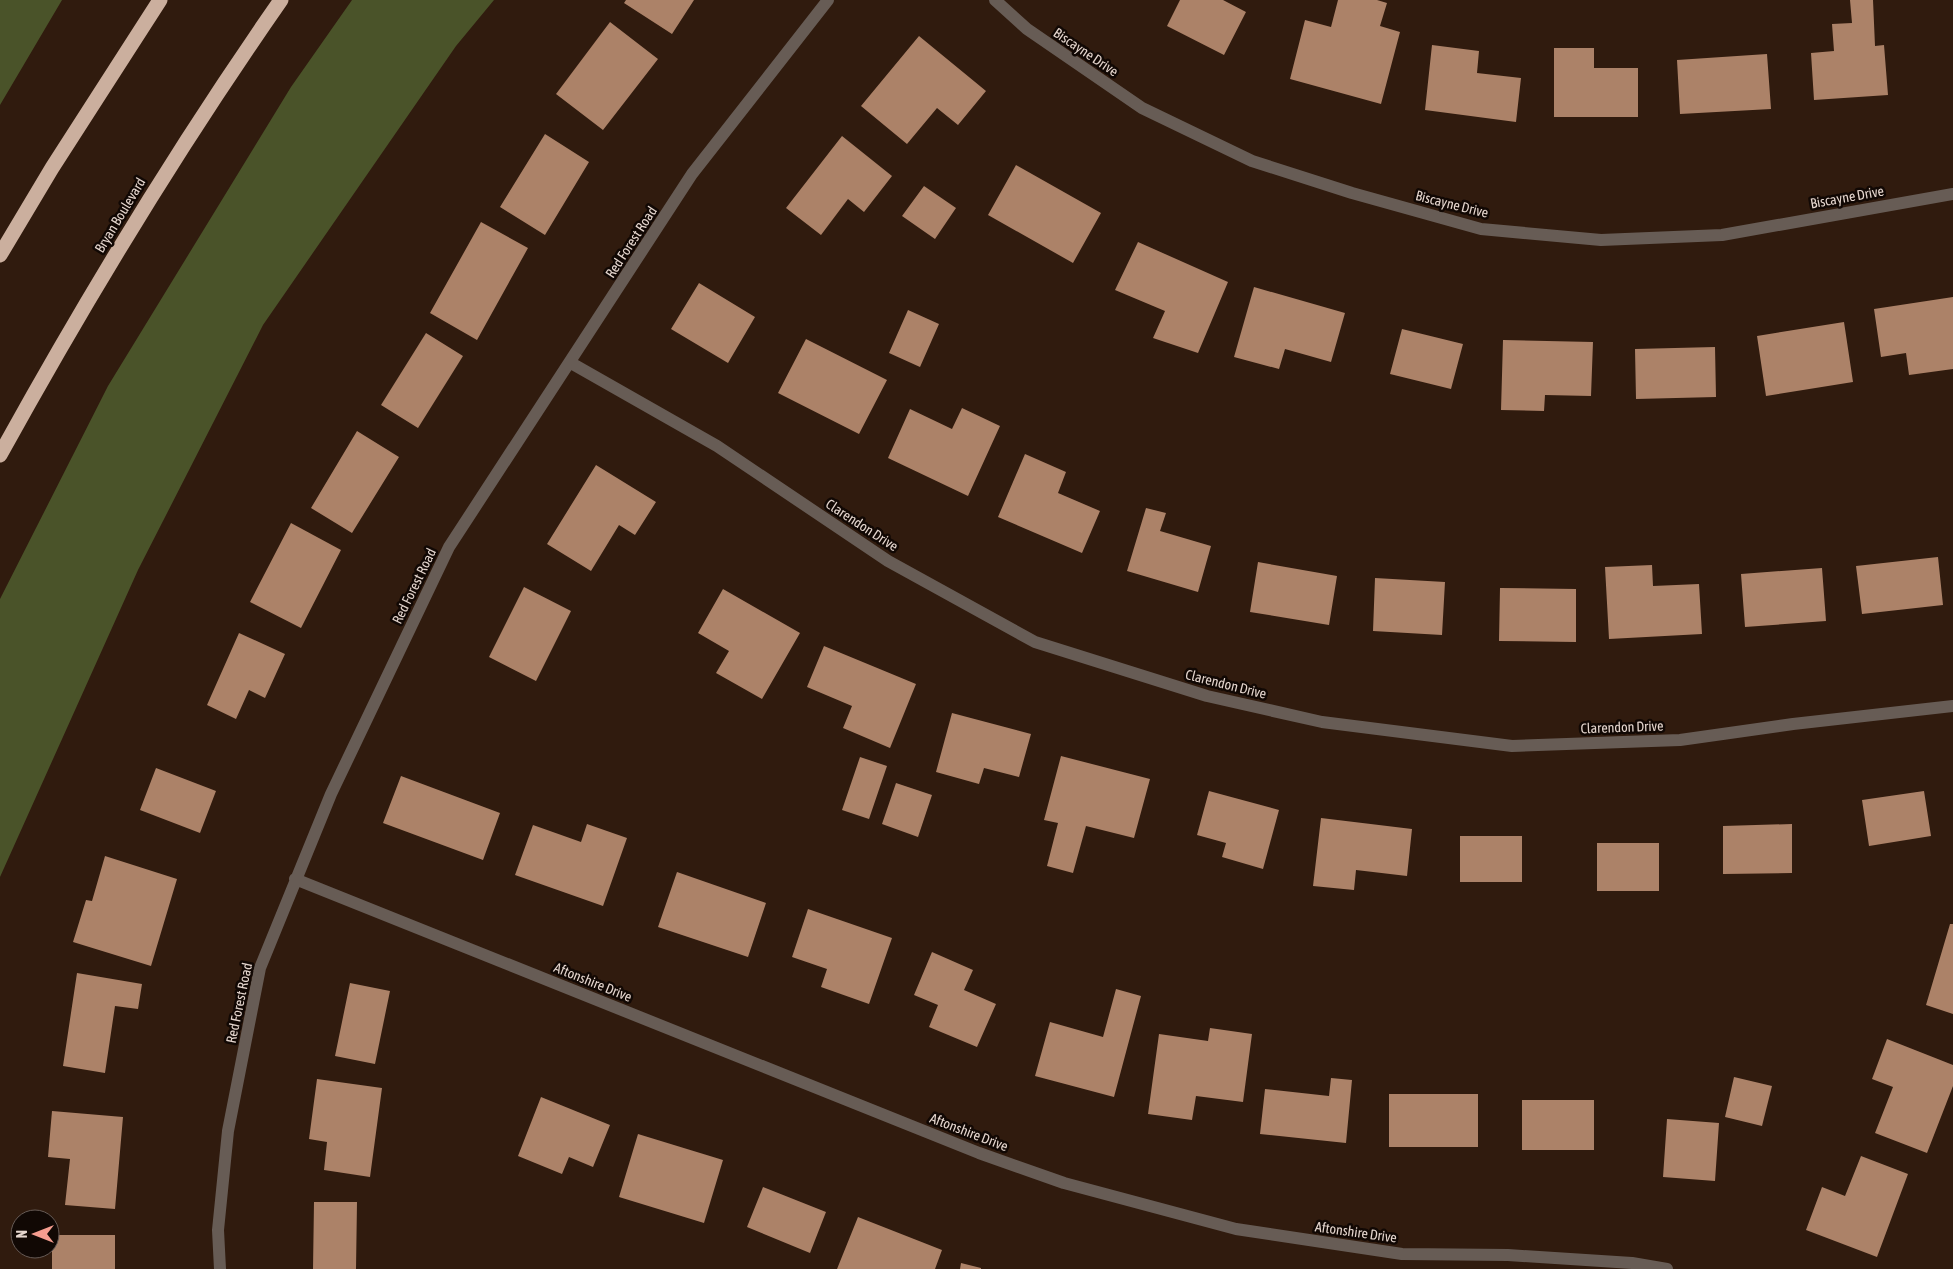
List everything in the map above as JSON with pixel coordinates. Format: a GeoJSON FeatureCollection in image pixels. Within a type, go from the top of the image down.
{"type":"FeatureCollection","features":[{"type":"Feature","properties":{"kind":"highway"},"geometry":{"type":"LineString","coordinates":[[0,255],[52,168],[160,0]]}},
{"type":"Feature","properties":{"kind":"highway","name":"Bryan Boulevard"},"geometry":{"type":"LineString","coordinates":[[0,455],[56,354],[161,180],[281,0]]}},
{"type":"Feature","properties":{"kind":"street","name":"Red Forest Road"},"geometry":{"type":"LineString","coordinates":[[220,1269],[218,1230],[228,1131],[260,968],[331,794],[449,547],[692,174],[828,0]]}},
{"type":"Feature","properties":{"kind":"street","name":"Biscayne Drive"},"geometry":{"type":"LineString","coordinates":[[995,0],[1027,29],[1142,108],[1252,161],[1352,193],[1481,229],[1601,240],[1722,235],[1953,194]]}},
{"type":"Feature","properties":{"kind":"street","name":"Clarendon Drive"},"geometry":{"type":"LineString","coordinates":[[571,362],[717,446],[888,561],[1035,642],[1207,696],[1322,722],[1512,746],[1680,740],[1793,724],[1953,706]]}},
{"type":"Feature","properties":{"kind":"street","name":"Aftonshire Drive"},"geometry":{"type":"LineString","coordinates":[[295,879],[979,1153],[1064,1182],[1236,1229],[1402,1254],[1508,1255],[1632,1262],[1667,1269]]}},
{"type":"Feature","properties":{"kind":"green space"},"geometry":{"type":"Polygon","coordinates":[[[0,0],[62,0],[0,105],[0,0]]]}},
{"type":"Feature","properties":{"kind":"green space"},"geometry":{"type":"Polygon","coordinates":[[[352,0],[494,0],[456,46],[263,325],[138,570],[0,877],[0,599],[108,386],[291,87],[352,0]]]}},
{"type":"Feature","properties":{"kind":"building"},"geometry":{"type":"Polygon","coordinates":[[[626,0],[694,0],[672,34],[624,3],[626,0]]]}},
{"type":"Feature","properties":{"kind":"building"},"geometry":{"type":"Polygon","coordinates":[[[1180,0],[1223,0],[1246,12],[1224,55],[1167,26],[1180,0]]]}},
{"type":"Feature","properties":{"kind":"building"},"geometry":{"type":"Polygon","coordinates":[[[1338,0],[1377,0],[1387,3],[1380,26],[1400,32],[1381,104],[1290,79],[1305,20],[1331,27],[1338,0]]]}},
{"type":"Feature","properties":{"kind":"building"},"geometry":{"type":"Polygon","coordinates":[[[1850,0],[1873,0],[1875,46],[1884,45],[1888,95],[1814,100],[1811,53],[1834,51],[1832,24],[1852,23],[1850,0]]]}},
{"type":"Feature","properties":{"kind":"building"},"geometry":{"type":"Polygon","coordinates":[[[610,22],[658,59],[603,130],[556,94],[610,22]]]}},
{"type":"Feature","properties":{"kind":"building"},"geometry":{"type":"Polygon","coordinates":[[[919,36],[986,91],[958,125],[937,108],[907,144],[861,106],[919,36]]]}},
{"type":"Feature","properties":{"kind":"building"},"geometry":{"type":"Polygon","coordinates":[[[1432,45],[1479,51],[1477,73],[1521,78],[1516,122],[1425,110],[1432,45]]]}},
{"type":"Feature","properties":{"kind":"building"},"geometry":{"type":"Polygon","coordinates":[[[1554,48],[1594,48],[1594,68],[1638,68],[1638,117],[1554,117],[1554,48]]]}},
{"type":"Feature","properties":{"kind":"building"},"geometry":{"type":"Polygon","coordinates":[[[1767,54],[1771,109],[1680,114],[1677,60],[1767,54]]]}},
{"type":"Feature","properties":{"kind":"building"},"geometry":{"type":"Polygon","coordinates":[[[545,134],[589,162],[545,235],[500,207],[545,134]]]}},
{"type":"Feature","properties":{"kind":"building"},"geometry":{"type":"Polygon","coordinates":[[[842,136],[892,176],[864,212],[848,199],[821,235],[786,208],[842,136]]]}},
{"type":"Feature","properties":{"kind":"building"},"geometry":{"type":"Polygon","coordinates":[[[1016,165],[1101,213],[1073,263],[988,215],[1016,165]]]}},
{"type":"Feature","properties":{"kind":"building"},"geometry":{"type":"Polygon","coordinates":[[[924,186],[956,208],[935,239],[902,216],[924,186]]]}},
{"type":"Feature","properties":{"kind":"building"},"geometry":{"type":"Polygon","coordinates":[[[481,222],[528,248],[477,340],[430,313],[481,222]]]}},
{"type":"Feature","properties":{"kind":"building"},"geometry":{"type":"Polygon","coordinates":[[[1138,242],[1228,282],[1198,353],[1153,338],[1165,311],[1115,290],[1138,242]]]}},
{"type":"Feature","properties":{"kind":"building"},"geometry":{"type":"Polygon","coordinates":[[[699,283],[755,317],[728,363],[671,329],[699,283]]]}},
{"type":"Feature","properties":{"kind":"building"},"geometry":{"type":"Polygon","coordinates":[[[1254,287],[1345,313],[1331,362],[1285,349],[1279,369],[1234,357],[1254,287]]]}},
{"type":"Feature","properties":{"kind":"building"},"geometry":{"type":"Polygon","coordinates":[[[1953,297],[1953,369],[1909,375],[1906,353],[1881,357],[1874,309],[1953,297]]]}},
{"type":"Feature","properties":{"kind":"building"},"geometry":{"type":"Polygon","coordinates":[[[908,310],[939,324],[920,367],[889,353],[908,310]]]}},
{"type":"Feature","properties":{"kind":"building"},"geometry":{"type":"Polygon","coordinates":[[[1844,322],[1853,382],[1766,396],[1757,336],[1844,322]]]}},
{"type":"Feature","properties":{"kind":"building"},"geometry":{"type":"Polygon","coordinates":[[[1402,329],[1463,344],[1451,389],[1390,374],[1402,329]]]}},
{"type":"Feature","properties":{"kind":"building"},"geometry":{"type":"Polygon","coordinates":[[[426,333],[463,356],[418,428],[381,405],[426,333]]]}},
{"type":"Feature","properties":{"kind":"building"},"geometry":{"type":"Polygon","coordinates":[[[806,339],[887,380],[859,434],[778,393],[806,339]]]}},
{"type":"Feature","properties":{"kind":"building"},"geometry":{"type":"Polygon","coordinates":[[[1503,340],[1593,342],[1591,396],[1545,395],[1544,411],[1501,410],[1503,340]]]}},
{"type":"Feature","properties":{"kind":"building"},"geometry":{"type":"Polygon","coordinates":[[[1715,347],[1716,397],[1636,399],[1635,349],[1715,347]]]}},
{"type":"Feature","properties":{"kind":"building"},"geometry":{"type":"Polygon","coordinates":[[[962,408],[1000,426],[968,496],[888,458],[910,409],[952,429],[962,408]]]}},
{"type":"Feature","properties":{"kind":"building"},"geometry":{"type":"Polygon","coordinates":[[[357,431],[399,457],[352,533],[311,508],[357,431]]]}},
{"type":"Feature","properties":{"kind":"building"},"geometry":{"type":"Polygon","coordinates":[[[1025,454],[1066,472],[1058,493],[1100,511],[1082,553],[998,517],[1025,454]]]}},
{"type":"Feature","properties":{"kind":"building"},"geometry":{"type":"Polygon","coordinates":[[[596,465],[656,502],[635,535],[619,525],[591,571],[547,544],[596,465]]]}},
{"type":"Feature","properties":{"kind":"building"},"geometry":{"type":"Polygon","coordinates":[[[1146,508],[1166,513],[1160,531],[1211,546],[1198,592],[1127,571],[1146,508]]]}},
{"type":"Feature","properties":{"kind":"building"},"geometry":{"type":"Polygon","coordinates":[[[291,523],[341,550],[301,628],[250,602],[291,523]]]}},
{"type":"Feature","properties":{"kind":"building"},"geometry":{"type":"Polygon","coordinates":[[[1938,557],[1943,605],[1862,614],[1856,566],[1938,557]]]}},
{"type":"Feature","properties":{"kind":"building"},"geometry":{"type":"Polygon","coordinates":[[[1258,562],[1337,576],[1329,625],[1250,612],[1258,562]]]}},
{"type":"Feature","properties":{"kind":"building"},"geometry":{"type":"Polygon","coordinates":[[[1652,565],[1653,586],[1699,584],[1702,634],[1609,639],[1605,567],[1652,565]]]}},
{"type":"Feature","properties":{"kind":"building"},"geometry":{"type":"Polygon","coordinates":[[[1822,568],[1826,621],[1745,627],[1741,574],[1822,568]]]}},
{"type":"Feature","properties":{"kind":"building"},"geometry":{"type":"Polygon","coordinates":[[[1375,578],[1445,582],[1442,635],[1373,631],[1375,578]]]}},
{"type":"Feature","properties":{"kind":"building"},"geometry":{"type":"Polygon","coordinates":[[[524,587],[571,611],[536,681],[489,657],[524,587]]]}},
{"type":"Feature","properties":{"kind":"building"},"geometry":{"type":"Polygon","coordinates":[[[1500,588],[1576,589],[1576,642],[1499,641],[1500,588]]]}},
{"type":"Feature","properties":{"kind":"building"},"geometry":{"type":"Polygon","coordinates":[[[723,589],[800,633],[762,699],[716,673],[729,651],[698,633],[723,589]]]}},
{"type":"Feature","properties":{"kind":"building"},"geometry":{"type":"Polygon","coordinates":[[[239,633],[285,654],[265,698],[249,690],[236,719],[207,705],[239,633]]]}},
{"type":"Feature","properties":{"kind":"building"},"geometry":{"type":"Polygon","coordinates":[[[824,646],[916,684],[890,748],[843,728],[852,706],[807,687],[824,646]]]}},
{"type":"Feature","properties":{"kind":"building"},"geometry":{"type":"Polygon","coordinates":[[[952,713],[1031,734],[1019,777],[984,768],[979,784],[936,772],[952,713]]]}},
{"type":"Feature","properties":{"kind":"building"},"geometry":{"type":"Polygon","coordinates":[[[1061,756],[1150,779],[1134,838],[1086,826],[1073,873],[1047,866],[1058,823],[1044,820],[1061,756]]]}},
{"type":"Feature","properties":{"kind":"building"},"geometry":{"type":"Polygon","coordinates":[[[860,757],[887,766],[869,819],[842,810],[860,757]]]}},
{"type":"Feature","properties":{"kind":"building"},"geometry":{"type":"Polygon","coordinates":[[[156,768],[216,791],[200,833],[140,810],[156,768]]]}},
{"type":"Feature","properties":{"kind":"building"},"geometry":{"type":"Polygon","coordinates":[[[401,776],[500,813],[483,860],[383,823],[401,776]]]}},
{"type":"Feature","properties":{"kind":"building"},"geometry":{"type":"Polygon","coordinates":[[[896,783],[932,795],[918,837],[882,824],[896,783]]]}},
{"type":"Feature","properties":{"kind":"building"},"geometry":{"type":"Polygon","coordinates":[[[1209,791],[1279,810],[1263,869],[1222,857],[1226,843],[1197,835],[1209,791]]]}},
{"type":"Feature","properties":{"kind":"building"},"geometry":{"type":"Polygon","coordinates":[[[1924,791],[1931,836],[1869,846],[1862,800],[1924,791]]]}},
{"type":"Feature","properties":{"kind":"building"},"geometry":{"type":"Polygon","coordinates":[[[1321,818],[1412,829],[1407,876],[1356,870],[1354,890],[1313,886],[1321,818]]]}},
{"type":"Feature","properties":{"kind":"building"},"geometry":{"type":"Polygon","coordinates":[[[587,824],[627,838],[603,906],[515,875],[533,825],[581,842],[587,824]]]}},
{"type":"Feature","properties":{"kind":"building"},"geometry":{"type":"Polygon","coordinates":[[[1792,824],[1792,873],[1723,874],[1723,826],[1792,824]]]}},
{"type":"Feature","properties":{"kind":"building"},"geometry":{"type":"Polygon","coordinates":[[[1460,836],[1522,836],[1522,882],[1460,882],[1460,836]]]}},
{"type":"Feature","properties":{"kind":"building"},"geometry":{"type":"Polygon","coordinates":[[[1597,843],[1659,843],[1659,891],[1597,891],[1597,843]]]}},
{"type":"Feature","properties":{"kind":"building"},"geometry":{"type":"Polygon","coordinates":[[[105,856],[177,879],[151,966],[73,942],[86,900],[92,901],[105,856]]]}},
{"type":"Feature","properties":{"kind":"building"},"geometry":{"type":"Polygon","coordinates":[[[677,872],[766,903],[748,957],[658,927],[677,872]]]}},
{"type":"Feature","properties":{"kind":"building"},"geometry":{"type":"Polygon","coordinates":[[[808,909],[892,938],[869,1004],[821,987],[827,969],[792,957],[808,909]]]}},
{"type":"Feature","properties":{"kind":"building"},"geometry":{"type":"Polygon","coordinates":[[[1950,924],[1953,924],[1953,1014],[1926,1005],[1950,924]]]}},
{"type":"Feature","properties":{"kind":"building"},"geometry":{"type":"Polygon","coordinates":[[[932,952],[973,970],[964,990],[996,1004],[977,1047],[929,1027],[938,1005],[914,995],[932,952]]]}},
{"type":"Feature","properties":{"kind":"building"},"geometry":{"type":"Polygon","coordinates":[[[77,973],[142,984],[138,1009],[115,1006],[105,1073],[63,1066],[77,973]]]}},
{"type":"Feature","properties":{"kind":"building"},"geometry":{"type":"Polygon","coordinates":[[[350,983],[390,991],[375,1064],[335,1056],[350,983]]]}},
{"type":"Feature","properties":{"kind":"building"},"geometry":{"type":"Polygon","coordinates":[[[1116,989],[1141,996],[1114,1097],[1035,1076],[1050,1022],[1103,1037],[1116,989]]]}},
{"type":"Feature","properties":{"kind":"building"},"geometry":{"type":"Polygon","coordinates":[[[1210,1028],[1252,1034],[1243,1102],[1196,1096],[1192,1120],[1148,1114],[1159,1034],[1208,1041],[1210,1028]]]}},
{"type":"Feature","properties":{"kind":"building"},"geometry":{"type":"Polygon","coordinates":[[[1887,1039],[1953,1065],[1953,1086],[1927,1153],[1875,1133],[1893,1087],[1872,1079],[1887,1039]]]}},
{"type":"Feature","properties":{"kind":"building"},"geometry":{"type":"Polygon","coordinates":[[[1734,1077],[1772,1086],[1762,1126],[1725,1117],[1734,1077]]]}},
{"type":"Feature","properties":{"kind":"building"},"geometry":{"type":"Polygon","coordinates":[[[1331,1078],[1352,1080],[1346,1143],[1260,1134],[1265,1089],[1329,1096],[1331,1078]]]}},
{"type":"Feature","properties":{"kind":"building"},"geometry":{"type":"Polygon","coordinates":[[[317,1079],[382,1088],[370,1177],[324,1170],[327,1142],[309,1139],[317,1079]]]}},
{"type":"Feature","properties":{"kind":"building"},"geometry":{"type":"Polygon","coordinates":[[[1389,1094],[1478,1094],[1478,1147],[1389,1147],[1389,1094]]]}},
{"type":"Feature","properties":{"kind":"building"},"geometry":{"type":"Polygon","coordinates":[[[541,1097],[610,1125],[593,1167],[569,1157],[562,1174],[518,1156],[541,1097]]]}},
{"type":"Feature","properties":{"kind":"building"},"geometry":{"type":"Polygon","coordinates":[[[1522,1100],[1594,1100],[1594,1150],[1522,1150],[1522,1100]]]}},
{"type":"Feature","properties":{"kind":"building"},"geometry":{"type":"Polygon","coordinates":[[[52,1111],[123,1117],[115,1209],[65,1205],[70,1159],[48,1157],[52,1111]]]}},
{"type":"Feature","properties":{"kind":"building"},"geometry":{"type":"Polygon","coordinates":[[[1667,1119],[1719,1123],[1715,1181],[1663,1177],[1667,1119]]]}},
{"type":"Feature","properties":{"kind":"building"},"geometry":{"type":"Polygon","coordinates":[[[638,1134],[723,1160],[704,1223],[619,1197],[638,1134]]]}},
{"type":"Feature","properties":{"kind":"building"},"geometry":{"type":"Polygon","coordinates":[[[1861,1156],[1908,1174],[1877,1257],[1806,1230],[1822,1187],[1845,1196],[1861,1156]]]}},
{"type":"Feature","properties":{"kind":"building"},"geometry":{"type":"Polygon","coordinates":[[[763,1187],[826,1212],[810,1253],[747,1227],[763,1187]]]}},
{"type":"Feature","properties":{"kind":"building"},"geometry":{"type":"Polygon","coordinates":[[[314,1202],[357,1202],[356,1269],[313,1269],[314,1202]]]}},
{"type":"Feature","properties":{"kind":"building"},"geometry":{"type":"Polygon","coordinates":[[[858,1217],[942,1250],[935,1269],[837,1269],[858,1217]]]}},
{"type":"Feature","properties":{"kind":"building"},"geometry":{"type":"Polygon","coordinates":[[[60,1235],[115,1235],[115,1269],[52,1269],[52,1259],[60,1259],[60,1235]]]}},
{"type":"Feature","properties":{"kind":"building"},"geometry":{"type":"Polygon","coordinates":[[[961,1263],[981,1268],[981,1269],[960,1269],[961,1263]]]}}]}
